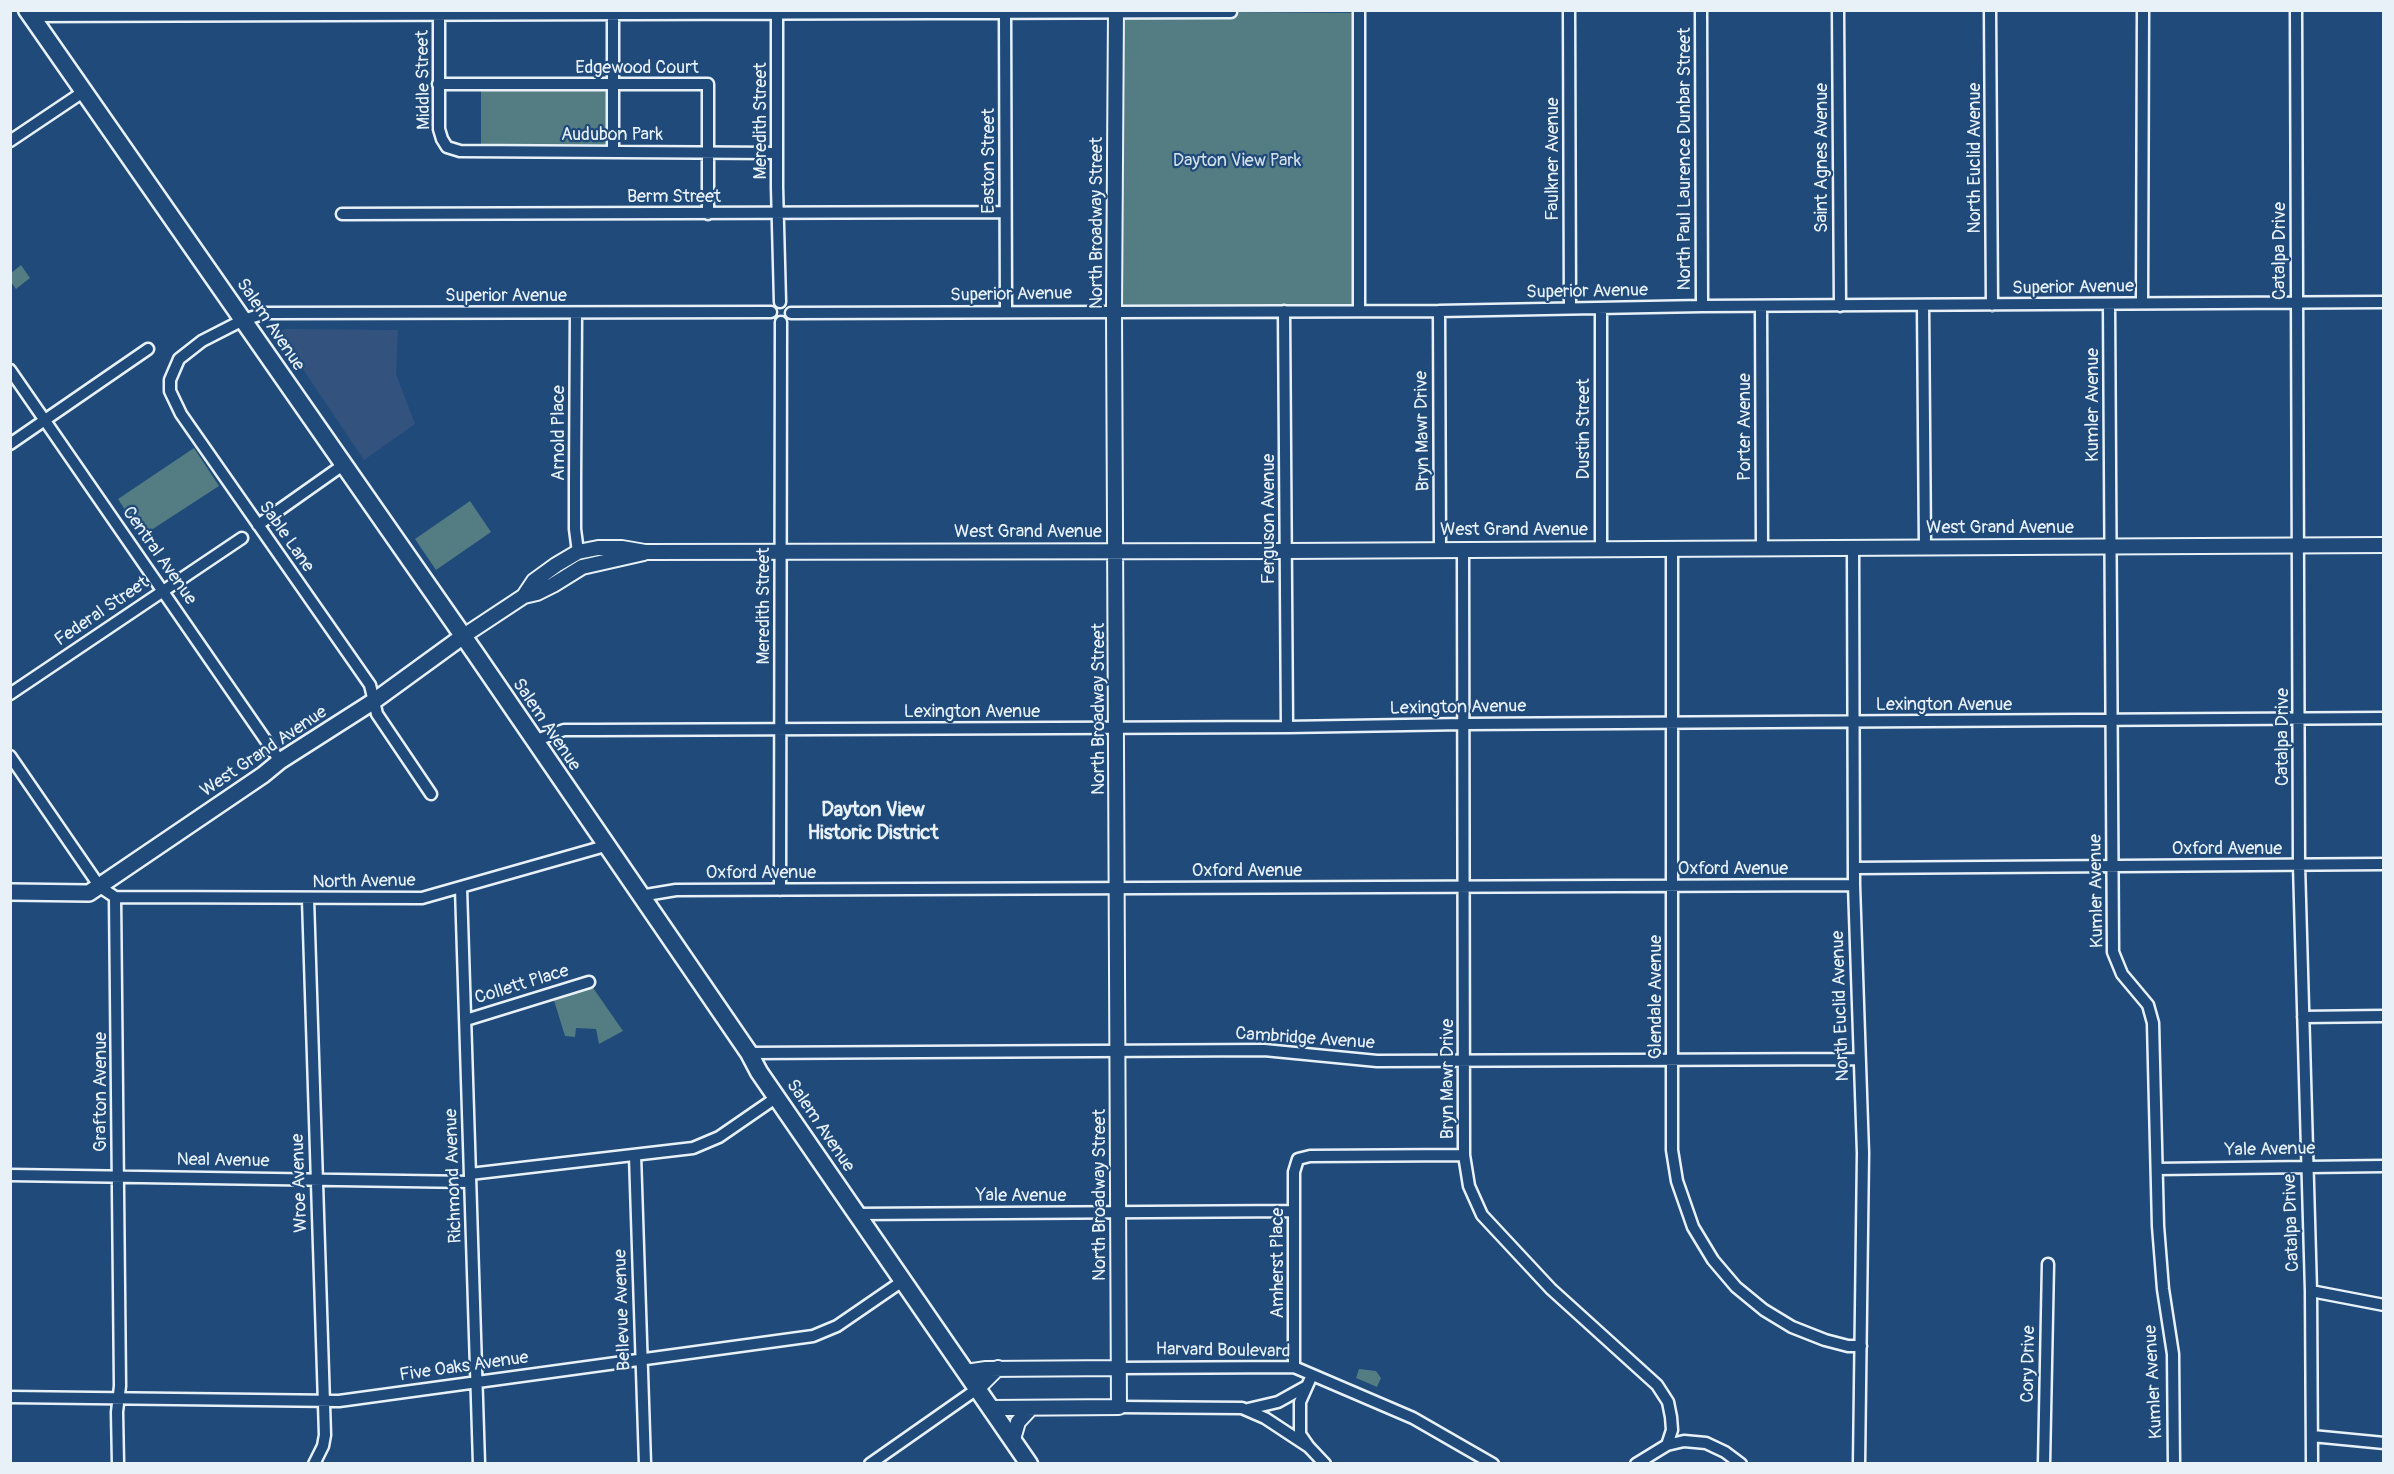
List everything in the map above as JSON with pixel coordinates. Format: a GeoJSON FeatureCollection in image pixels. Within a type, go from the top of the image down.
{"type":"FeatureCollection","features":[{"type":"Feature","properties":{"kind":"main road","name":"Salem Avenue"},"geometry":{"type":"LineString","coordinates":[[29,13],[344,465],[1029,1464]]}},
{"type":"Feature","properties":{"kind":"main road","name":"West Grand Avenue"},"geometry":{"type":"LineString","coordinates":[[10,892],[89,893],[100,887],[280,761],[374,701],[462,638]]}},
{"type":"Feature","properties":{"kind":"street"},"geometry":{"type":"LineString","coordinates":[[1359,10],[1359,310]]}},
{"type":"Feature","properties":{"kind":"street","name":"Faulkner Avenue"},"geometry":{"type":"LineString","coordinates":[[1569,10],[1570,308]]}},
{"type":"Feature","properties":{"kind":"street","name":"North Paul Laurence Dunbar Street"},"geometry":{"type":"LineString","coordinates":[[1701,10],[1702,306]]}},
{"type":"Feature","properties":{"kind":"street","name":"Saint Agnes Avenue"},"geometry":{"type":"LineString","coordinates":[[1838,10],[1840,306]]}},
{"type":"Feature","properties":{"kind":"street","name":"North Euclid Avenue"},"geometry":{"type":"LineString","coordinates":[[1990,10],[1992,305]]}},
{"type":"Feature","properties":{"kind":"street"},"geometry":{"type":"LineString","coordinates":[[2142,303],[2143,10]]}},
{"type":"Feature","properties":{"kind":"street","name":"Catalpa Drive"},"geometry":{"type":"LineString","coordinates":[[2296,10],[2300,865],[2311,1291],[2312,1464]]}},
{"type":"Feature","properties":{"kind":"street","name":"Easton Street"},"geometry":{"type":"LineString","coordinates":[[1005,11],[1006,312]]}},
{"type":"Feature","properties":{"kind":"street","name":"North Broadway Street"},"geometry":{"type":"LineString","coordinates":[[1116,11],[1114,310],[1117,551],[1119,1407]]}},
{"type":"Feature","properties":{"kind":"street","name":"Middle Street"},"geometry":{"type":"LineString","coordinates":[[439,12],[439,129],[447,147]]}},
{"type":"Feature","properties":{"kind":"street","name":"Meredith Street"},"geometry":{"type":"LineString","coordinates":[[777,12],[780,302]]}},
{"type":"Feature","properties":{"kind":"street"},"geometry":{"type":"LineString","coordinates":[[29,13],[1231,12]]}},
{"type":"Feature","properties":{"kind":"street"},"geometry":{"type":"LineString","coordinates":[[613,13],[613,152]]}},
{"type":"Feature","properties":{"kind":"street","name":"Edgewood Court"},"geometry":{"type":"LineString","coordinates":[[438,84],[708,84],[708,214]]}},
{"type":"Feature","properties":{"kind":"street"},"geometry":{"type":"LineString","coordinates":[[10,141],[83,92]]}},
{"type":"Feature","properties":{"kind":"street","name":"Audubon Park"},"geometry":{"type":"LineString","coordinates":[[447,147],[460,151],[777,153]]}},
{"type":"Feature","properties":{"kind":"street","name":"Berm Street"},"geometry":{"type":"LineString","coordinates":[[342,214],[1005,212]]}},
{"type":"Feature","properties":{"kind":"street"},"geometry":{"type":"LineString","coordinates":[[780,302],[788,305],[791,313],[788,319],[781,322],[774,319],[771,312],[775,303],[780,302]]}},
{"type":"Feature","properties":{"kind":"street","name":"Superior Avenue"},"geometry":{"type":"LineString","coordinates":[[791,313],[1114,310],[1439,311],[1702,306],[2384,302]]}},
{"type":"Feature","properties":{"kind":"street","name":"Kumler Avenue"},"geometry":{"type":"LineString","coordinates":[[2109,304],[2114,952],[2122,974],[2145,1000],[2152,1017],[2160,1256],[2173,1354],[2174,1464]]}},
{"type":"Feature","properties":{"kind":"street"},"geometry":{"type":"LineString","coordinates":[[1923,305],[1925,547]]}},
{"type":"Feature","properties":{"kind":"street","name":"Porter Avenue"},"geometry":{"type":"LineString","coordinates":[[1761,306],[1762,549]]}},
{"type":"Feature","properties":{"kind":"street","name":"Dustin Street"},"geometry":{"type":"LineString","coordinates":[[1601,308],[1601,550]]}},
{"type":"Feature","properties":{"kind":"street","name":"Ferguson Avenue"},"geometry":{"type":"LineString","coordinates":[[1284,311],[1287,727]]}},
{"type":"Feature","properties":{"kind":"street","name":"Bryn Mawr Drive"},"geometry":{"type":"LineString","coordinates":[[1439,311],[1440,550]]}},
{"type":"Feature","properties":{"kind":"street","name":"Superior Avenue"},"geometry":{"type":"LineString","coordinates":[[243,320],[266,314],[771,312]]}},
{"type":"Feature","properties":{"kind":"street","name":"Arnold Place"},"geometry":{"type":"LineString","coordinates":[[576,313],[575,515],[578,552]]}},
{"type":"Feature","properties":{"kind":"street","name":"Sable Lane"},"geometry":{"type":"LineString","coordinates":[[243,320],[202,341],[179,359],[170,380],[170,392],[181,414],[370,685],[377,714],[432,794]]}},
{"type":"Feature","properties":{"kind":"street","name":"Meredith Street"},"geometry":{"type":"LineString","coordinates":[[780,890],[781,322]]}},
{"type":"Feature","properties":{"kind":"street"},"geometry":{"type":"LineString","coordinates":[[10,444],[148,349]]}},
{"type":"Feature","properties":{"kind":"street","name":"Central Avenue"},"geometry":{"type":"LineString","coordinates":[[10,370],[280,761]]}},
{"type":"Feature","properties":{"kind":"street"},"geometry":{"type":"LineString","coordinates":[[258,525],[344,465]]}},
{"type":"Feature","properties":{"kind":"street","name":"Federal Street"},"geometry":{"type":"LineString","coordinates":[[10,694],[242,538]]}},
{"type":"Feature","properties":{"kind":"street","name":"West Grand Avenue"},"geometry":{"type":"LineString","coordinates":[[462,638],[524,596],[534,582],[578,552],[598,548],[622,548],[645,552],[1286,551],[2384,545]]}},
{"type":"Feature","properties":{"kind":"street","name":"North Euclid Avenue"},"geometry":{"type":"LineString","coordinates":[[1853,548],[1854,885],[1863,1154],[1859,1464]]}},
{"type":"Feature","properties":{"kind":"street","name":"Glendale Avenue"},"geometry":{"type":"LineString","coordinates":[[1671,549],[1672,1150],[1677,1181],[1693,1227],[1705,1249],[1736,1287],[1779,1320],[1825,1340],[1848,1346],[1861,1346]]}},
{"type":"Feature","properties":{"kind":"street","name":"Bryn Mawr Drive"},"geometry":{"type":"LineString","coordinates":[[1463,550],[1464,1155],[1469,1186],[1482,1215],[1551,1289],[1657,1385],[1668,1402],[1671,1417],[1672,1430],[1667,1445]]}},
{"type":"Feature","properties":{"kind":"street","name":"West Grand Avenue"},"geometry":{"type":"LineString","coordinates":[[524,596],[537,593],[553,585],[582,567],[645,552]]}},
{"type":"Feature","properties":{"kind":"street","name":"Lexington Avenue"},"geometry":{"type":"LineString","coordinates":[[534,741],[564,730],[2384,718]]}},
{"type":"Feature","properties":{"kind":"street"},"geometry":{"type":"LineString","coordinates":[[10,756],[100,887],[115,897]]}},
{"type":"Feature","properties":{"kind":"street","name":"North Avenue"},"geometry":{"type":"LineString","coordinates":[[115,897],[413,899],[461,888],[605,846]]}},
{"type":"Feature","properties":{"kind":"street","name":"Oxford Avenue"},"geometry":{"type":"LineString","coordinates":[[1854,868],[2384,864]]}},
{"type":"Feature","properties":{"kind":"street","name":"Oxford Avenue"},"geometry":{"type":"LineString","coordinates":[[640,896],[676,890],[1854,885]]}},
{"type":"Feature","properties":{"kind":"street","name":"Richmond Avenue"},"geometry":{"type":"LineString","coordinates":[[461,888],[479,1464]]}},
{"type":"Feature","properties":{"kind":"street","name":"Grafton Avenue"},"geometry":{"type":"LineString","coordinates":[[115,897],[118,1464]]}},
{"type":"Feature","properties":{"kind":"street","name":"Wroe Avenue"},"geometry":{"type":"LineString","coordinates":[[308,899],[325,1436],[314,1464]]}},
{"type":"Feature","properties":{"kind":"street","name":"Collett Place"},"geometry":{"type":"LineString","coordinates":[[466,1020],[589,982]]}},
{"type":"Feature","properties":{"kind":"street"},"geometry":{"type":"LineString","coordinates":[[2303,1017],[2384,1016]]}},
{"type":"Feature","properties":{"kind":"street","name":"Cambridge Avenue"},"geometry":{"type":"LineString","coordinates":[[748,1053],[1264,1050],[1350,1060],[1859,1059]]}},
{"type":"Feature","properties":{"kind":"street","name":"Neal Avenue"},"geometry":{"type":"LineString","coordinates":[[10,1175],[316,1179],[470,1178],[702,1145],[719,1137],[777,1097]]}},
{"type":"Feature","properties":{"kind":"street","name":"Bellevue Avenue"},"geometry":{"type":"LineString","coordinates":[[635,1155],[645,1464]]}},
{"type":"Feature","properties":{"kind":"street","name":"Amherst Place"},"geometry":{"type":"LineString","coordinates":[[1294,1367],[1294,1194],[1295,1168],[1298,1159],[1306,1157],[1464,1155]]}},
{"type":"Feature","properties":{"kind":"street","name":"Yale Avenue"},"geometry":{"type":"LineString","coordinates":[[2157,1169],[2384,1166]]}},
{"type":"Feature","properties":{"kind":"street","name":"Yale Avenue"},"geometry":{"type":"LineString","coordinates":[[857,1214],[1294,1211]]}},
{"type":"Feature","properties":{"kind":"street","name":"Cory Drive"},"geometry":{"type":"LineString","coordinates":[[2044,1464],[2048,1264]]}},
{"type":"Feature","properties":{"kind":"street","name":"Five Oaks Avenue"},"geometry":{"type":"LineString","coordinates":[[10,1397],[339,1401],[782,1341],[823,1333],[903,1280]]}},
{"type":"Feature","properties":{"kind":"street"},"geometry":{"type":"LineString","coordinates":[[2311,1291],[2384,1305]]}},
{"type":"Feature","properties":{"kind":"street","name":"Harvard Boulevard"},"geometry":{"type":"LineString","coordinates":[[966,1372],[998,1368],[1294,1367],[1413,1418],[1493,1464]]}},
{"type":"Feature","properties":{"kind":"street"},"geometry":{"type":"LineString","coordinates":[[870,1464],[977,1389],[998,1368]]}},
{"type":"Feature","properties":{"kind":"street"},"geometry":{"type":"LineString","coordinates":[[1312,1375],[1305,1388],[1299,1416],[1300,1434],[1325,1464]]}},
{"type":"Feature","properties":{"kind":"street"},"geometry":{"type":"LineString","coordinates":[[990,1408],[1227,1407],[1248,1409],[1278,1402],[1305,1388]]}},
{"type":"Feature","properties":{"kind":"street"},"geometry":{"type":"LineString","coordinates":[[1013,1439],[1018,1422],[1031,1408]]}},
{"type":"Feature","properties":{"kind":"street"},"geometry":{"type":"LineString","coordinates":[[1248,1409],[1309,1447]]}},
{"type":"Feature","properties":{"kind":"street"},"geometry":{"type":"LineString","coordinates":[[2312,1436],[2384,1443]]}},
{"type":"Feature","properties":{"kind":"street"},"geometry":{"type":"LineString","coordinates":[[1636,1464],[1667,1445],[1684,1441],[1706,1443],[1725,1452],[1741,1464]]}},
{"type":"Feature","properties":{"kind":"shaded area"},"geometry":{"type":"Polygon","coordinates":[[[286,329],[398,330],[396,374],[415,424],[364,460],[278,332],[286,329]]]}},
{"type":"Feature","properties":{"kind":"green space","name":"Dayton View Park"},"geometry":{"type":"Polygon","coordinates":[[[1116,11],[1359,13],[1359,310],[1114,310],[1116,11]]]}},
{"type":"Feature","properties":{"kind":"green space"},"geometry":{"type":"Polygon","coordinates":[[[481,86],[610,86],[610,151],[481,151],[481,86]]]}},
{"type":"Feature","properties":{"kind":"green space"},"geometry":{"type":"Polygon","coordinates":[[[21,265],[30,278],[16,289],[11,282],[11,273],[21,265]]]}},
{"type":"Feature","properties":{"kind":"green space"},"geometry":{"type":"Polygon","coordinates":[[[194,448],[219,486],[142,536],[118,499],[194,448]]]}},
{"type":"Feature","properties":{"kind":"green space"},"geometry":{"type":"Polygon","coordinates":[[[470,501],[491,532],[436,570],[415,539],[470,501]]]}},
{"type":"Feature","properties":{"kind":"green space"},"geometry":{"type":"Polygon","coordinates":[[[589,982],[623,1031],[599,1044],[596,1029],[576,1028],[575,1037],[565,1036],[552,994],[589,982]]]}},
{"type":"Feature","properties":{"kind":"green space"},"geometry":{"type":"Polygon","coordinates":[[[1359,1369],[1376,1371],[1381,1378],[1377,1387],[1356,1378],[1359,1369]]]}},
{"type":"Feature","properties":{"kind":"district","name":"Dayton View Historic District"},"geometry":{"type":"Point","coordinates":[873,822]}}]}
